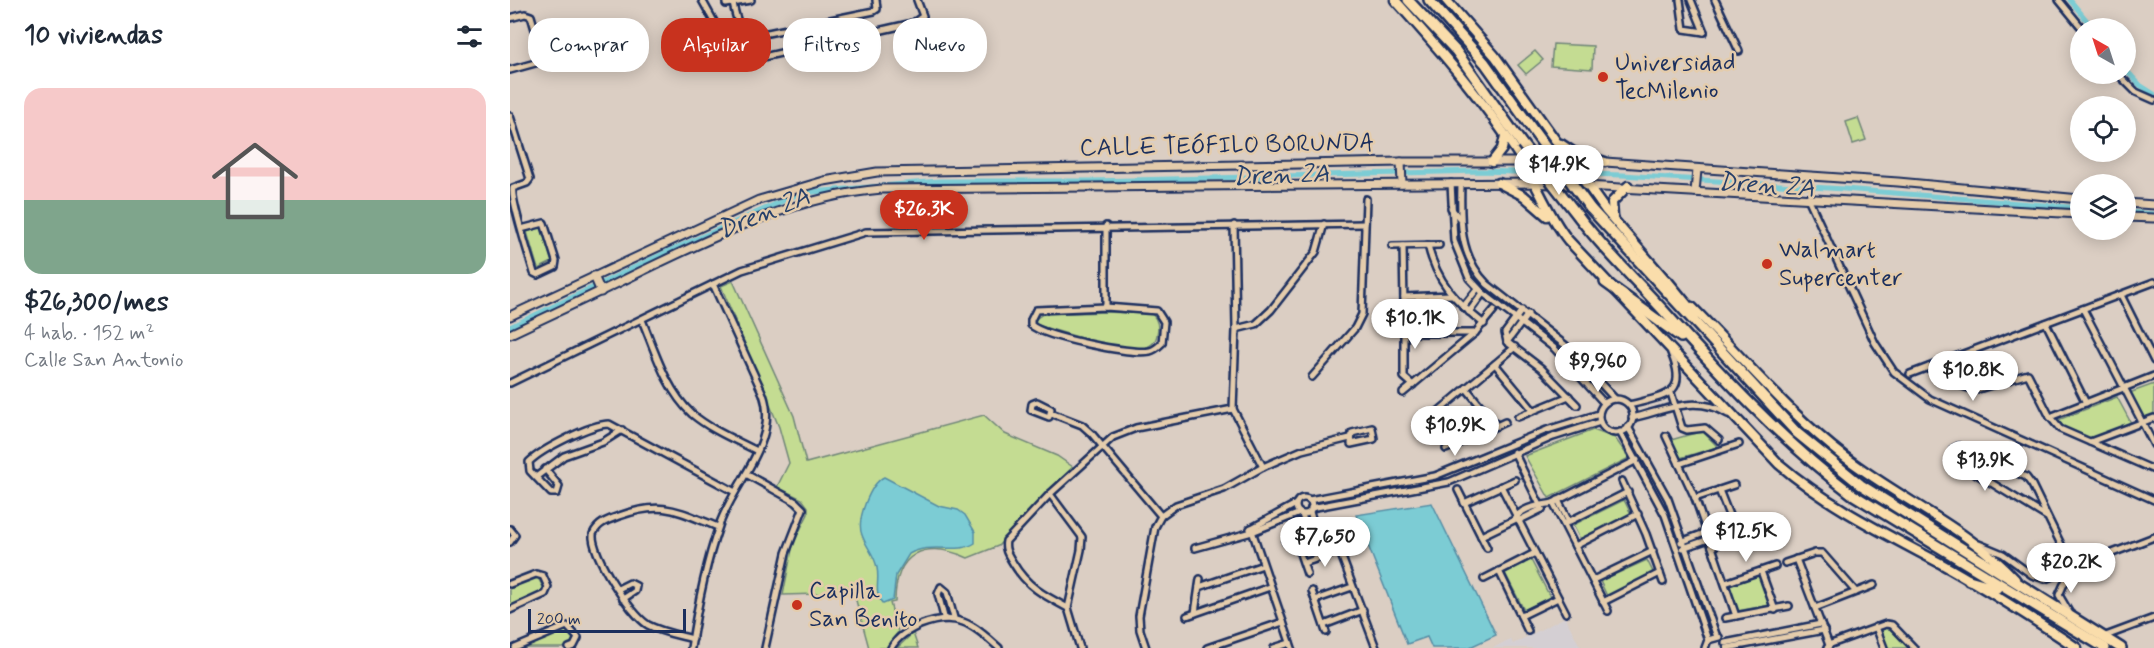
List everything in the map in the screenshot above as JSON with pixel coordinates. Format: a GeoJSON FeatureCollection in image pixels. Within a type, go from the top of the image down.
{"type":"FeatureCollection","features":[{"type":"Feature","properties":{"kind":"highway"},"geometry":{"type":"LineString","coordinates":[[1408,0],[1456,51],[1522,144],[1603,248],[1771,425],[1852,494],[2105,648]]}},
{"type":"Feature","properties":{"kind":"highway"},"geometry":{"type":"LineString","coordinates":[[1429,0],[1485,63],[1590,208],[1797,434],[1836,467],[2121,648]]}},
{"type":"Feature","properties":{"kind":"highway"},"geometry":{"type":"LineString","coordinates":[[1666,281],[1727,358]]}},
{"type":"Feature","properties":{"kind":"highway"},"geometry":{"type":"LineString","coordinates":[[1605,282],[1696,348]]}},
{"type":"Feature","properties":{"kind":"highway"},"geometry":{"type":"LineString","coordinates":[[1969,580],[2008,591]]}},
{"type":"Feature","properties":{"kind":"main road"},"geometry":{"type":"LineString","coordinates":[[1395,0],[1466,79],[1524,164],[1552,220]]}},
{"type":"Feature","properties":{"kind":"main road"},"geometry":{"type":"LineString","coordinates":[[1446,0],[1495,56],[1585,182],[1666,281],[1828,444],[1883,484],[1974,542],[2018,582]]}},
{"type":"Feature","properties":{"kind":"main road"},"geometry":{"type":"LineString","coordinates":[[1492,162],[1502,149],[1505,136]]}},
{"type":"Feature","properties":{"kind":"main road"},"geometry":{"type":"LineString","coordinates":[[1556,141],[1573,152],[1605,162]]}},
{"type":"Feature","properties":{"kind":"main road","name":"CALLE TEÓFILO BORUNDA"},"geometry":{"type":"LineString","coordinates":[[510,334],[745,206],[795,188],[866,173],[1605,162],[1697,171],[1886,181],[2070,198]]}},
{"type":"Feature","properties":{"kind":"main road"},"geometry":{"type":"LineString","coordinates":[[1401,164],[1402,181]]}},
{"type":"Feature","properties":{"kind":"main road"},"geometry":{"type":"LineString","coordinates":[[1696,189],[1697,171]]}},
{"type":"Feature","properties":{"kind":"main road"},"geometry":{"type":"LineString","coordinates":[[936,185],[938,173]]}},
{"type":"Feature","properties":{"kind":"main road","name":"CALLE TEÓFILO BORUNDA"},"geometry":{"type":"LineString","coordinates":[[510,316],[598,285],[785,208],[857,191],[936,185],[1402,181],[1461,184],[1532,180],[2070,213]]}},
{"type":"Feature","properties":{"kind":"main road"},"geometry":{"type":"LineString","coordinates":[[1498,183],[1524,195],[1552,220],[1605,282],[1779,464],[1821,497],[1969,580],[2077,648]]}},
{"type":"Feature","properties":{"kind":"main road"},"geometry":{"type":"LineString","coordinates":[[1614,220],[1612,202],[1628,186]]}},
{"type":"Feature","properties":{"kind":"main road"},"geometry":{"type":"LineString","coordinates":[[2136,204],[2154,205]]}},
{"type":"Feature","properties":{"kind":"main road"},"geometry":{"type":"LineString","coordinates":[[2136,217],[2154,218]]}},
{"type":"Feature","properties":{"kind":"street"},"geometry":{"type":"LineString","coordinates":[[702,0],[732,54],[741,62],[913,23],[923,16],[917,0]]}},
{"type":"Feature","properties":{"kind":"street"},"geometry":{"type":"LineString","coordinates":[[751,0],[730,4],[742,29],[746,33],[758,35],[874,11],[877,9],[876,0]]}},
{"type":"Feature","properties":{"kind":"street"},"geometry":{"type":"LineString","coordinates":[[1680,0],[1684,29],[1704,32],[1691,0]]}},
{"type":"Feature","properties":{"kind":"street"},"geometry":{"type":"LineString","coordinates":[[1715,0],[1739,51]]}},
{"type":"Feature","properties":{"kind":"street"},"geometry":{"type":"LineString","coordinates":[[2059,0],[2074,18]]}},
{"type":"Feature","properties":{"kind":"street"},"geometry":{"type":"LineString","coordinates":[[510,18],[525,14],[531,16],[543,56],[539,62],[510,70]]}},
{"type":"Feature","properties":{"kind":"street"},"geometry":{"type":"LineString","coordinates":[[2128,84],[2136,92],[2154,100]]}},
{"type":"Feature","properties":{"kind":"street"},"geometry":{"type":"LineString","coordinates":[[510,116],[530,179],[527,183],[515,187],[511,192],[521,229],[534,273],[538,275],[555,267],[556,261],[544,223],[521,229]]}},
{"type":"Feature","properties":{"kind":"street"},"geometry":{"type":"LineString","coordinates":[[510,146],[519,143]]}},
{"type":"Feature","properties":{"kind":"street"},"geometry":{"type":"LineString","coordinates":[[1451,183],[1454,241],[1463,268],[1478,288],[1567,361],[1604,403]]}},
{"type":"Feature","properties":{"kind":"street"},"geometry":{"type":"LineString","coordinates":[[1461,184],[1460,219],[1463,243],[1470,263],[1486,284],[1528,314],[1565,345],[1615,399],[1629,405],[1671,393]]}},
{"type":"Feature","properties":{"kind":"street"},"geometry":{"type":"LineString","coordinates":[[1808,198],[1875,343],[1888,365],[1906,384],[1951,409],[2154,500]]}},
{"type":"Feature","properties":{"kind":"street"},"geometry":{"type":"LineString","coordinates":[[1312,377],[1355,328],[1362,314],[1366,199]]}},
{"type":"Feature","properties":{"kind":"street"},"geometry":{"type":"LineString","coordinates":[[1451,208],[1460,219]]}},
{"type":"Feature","properties":{"kind":"street"},"geometry":{"type":"LineString","coordinates":[[1236,329],[1256,324],[1271,310],[1316,252],[1324,224]]}},
{"type":"Feature","properties":{"kind":"street"},"geometry":{"type":"LineString","coordinates":[[510,382],[742,270],[866,232],[1106,226],[1365,224]]}},
{"type":"Feature","properties":{"kind":"street"},"geometry":{"type":"LineString","coordinates":[[1234,225],[1236,329],[1233,409],[1263,467]]}},
{"type":"Feature","properties":{"kind":"street"},"geometry":{"type":"LineString","coordinates":[[1106,226],[1106,307]]}},
{"type":"Feature","properties":{"kind":"street"},"geometry":{"type":"LineString","coordinates":[[1428,245],[1439,276],[1451,295],[1484,324]]}},
{"type":"Feature","properties":{"kind":"street"},"geometry":{"type":"LineString","coordinates":[[1392,246],[1439,245]]}},
{"type":"Feature","properties":{"kind":"street"},"geometry":{"type":"LineString","coordinates":[[1403,246],[1404,305]]}},
{"type":"Feature","properties":{"kind":"street"},"geometry":{"type":"LineString","coordinates":[[1463,268],[1470,263]]}},
{"type":"Feature","properties":{"kind":"street"},"geometry":{"type":"LineString","coordinates":[[1910,374],[2154,282]]}},
{"type":"Feature","properties":{"kind":"street"},"geometry":{"type":"LineString","coordinates":[[691,648],[718,527],[746,474],[767,425],[767,404],[713,284]]}},
{"type":"Feature","properties":{"kind":"street"},"geometry":{"type":"LineString","coordinates":[[1463,307],[1478,288]]}},
{"type":"Feature","properties":{"kind":"street"},"geometry":{"type":"LineString","coordinates":[[1469,312],[1484,293]]}},
{"type":"Feature","properties":{"kind":"street"},"geometry":{"type":"LineString","coordinates":[[1404,297],[1451,295]]}},
{"type":"Feature","properties":{"kind":"street"},"geometry":{"type":"LineString","coordinates":[[2121,295],[2154,361]]}},
{"type":"Feature","properties":{"kind":"street"},"geometry":{"type":"LineString","coordinates":[[1506,310],[1512,302]]}},
{"type":"Feature","properties":{"kind":"street"},"geometry":{"type":"LineString","coordinates":[[1106,307],[1157,311],[1164,321],[1162,343],[1148,352],[1103,346],[1045,332],[1031,325],[1030,320],[1036,310],[1106,307]]}},
{"type":"Feature","properties":{"kind":"street"},"geometry":{"type":"LineString","coordinates":[[2083,309],[2154,445]]}},
{"type":"Feature","properties":{"kind":"street"},"geometry":{"type":"LineString","coordinates":[[1403,393],[1476,333],[1494,310]]}},
{"type":"Feature","properties":{"kind":"street"},"geometry":{"type":"LineString","coordinates":[[1522,310],[1505,333],[1507,342],[1541,368],[1577,405]]}},
{"type":"Feature","properties":{"kind":"street"},"geometry":{"type":"LineString","coordinates":[[1507,342],[1528,314]]}},
{"type":"Feature","properties":{"kind":"street"},"geometry":{"type":"LineString","coordinates":[[642,320],[670,384],[685,406],[701,420],[757,451]]}},
{"type":"Feature","properties":{"kind":"street"},"geometry":{"type":"LineString","coordinates":[[2046,323],[2086,403]]}},
{"type":"Feature","properties":{"kind":"street"},"geometry":{"type":"LineString","coordinates":[[1404,324],[1404,377],[1413,385]]}},
{"type":"Feature","properties":{"kind":"street"},"geometry":{"type":"LineString","coordinates":[[1404,333],[1476,333]]}},
{"type":"Feature","properties":{"kind":"street"},"geometry":{"type":"LineString","coordinates":[[1427,421],[1515,347]]}},
{"type":"Feature","properties":{"kind":"street"},"geometry":{"type":"LineString","coordinates":[[1670,351],[1678,375],[1671,393],[1684,430],[1705,428],[1719,440]]}},
{"type":"Feature","properties":{"kind":"street"},"geometry":{"type":"LineString","coordinates":[[1495,364],[1533,410]]}},
{"type":"Feature","properties":{"kind":"street"},"geometry":{"type":"LineString","coordinates":[[1929,367],[1959,385],[1975,390],[2026,373],[2050,417],[2060,429],[2154,470]]}},
{"type":"Feature","properties":{"kind":"street"},"geometry":{"type":"LineString","coordinates":[[2050,417],[2154,376]]}},
{"type":"Feature","properties":{"kind":"street"},"geometry":{"type":"LineString","coordinates":[[1466,388],[1497,426]]}},
{"type":"Feature","properties":{"kind":"street"},"geometry":{"type":"LineString","coordinates":[[1518,417],[1569,396]]}},
{"type":"Feature","properties":{"kind":"street"},"geometry":{"type":"LineString","coordinates":[[1615,399],[1604,403],[1599,414],[1600,422],[1608,431],[1620,432],[1628,427],[1632,418],[1629,405]]}},
{"type":"Feature","properties":{"kind":"street"},"geometry":{"type":"LineString","coordinates":[[1632,418],[1705,403],[1732,416]]}},
{"type":"Feature","properties":{"kind":"street"},"geometry":{"type":"LineString","coordinates":[[1068,608],[1028,584],[1005,550],[1006,542],[1050,494],[1113,436],[1136,428],[1233,409]]}},
{"type":"Feature","properties":{"kind":"street"},"geometry":{"type":"LineString","coordinates":[[1051,413],[1082,425],[1102,444],[1161,516]]}},
{"type":"Feature","properties":{"kind":"street"},"geometry":{"type":"LineString","coordinates":[[1435,414],[1459,443]]}},
{"type":"Feature","properties":{"kind":"street"},"geometry":{"type":"LineString","coordinates":[[1252,530],[1301,499],[1309,500],[1427,479],[1558,426],[1599,414]]}},
{"type":"Feature","properties":{"kind":"street"},"geometry":{"type":"LineString","coordinates":[[2090,442],[2154,418]]}},
{"type":"Feature","properties":{"kind":"street"},"geometry":{"type":"LineString","coordinates":[[1446,449],[1505,422]]}},
{"type":"Feature","properties":{"kind":"street"},"geometry":{"type":"LineString","coordinates":[[1195,548],[1311,510],[1438,485],[1553,437],[1600,422]]}},
{"type":"Feature","properties":{"kind":"street"},"geometry":{"type":"LineString","coordinates":[[545,469],[559,486],[557,493],[551,493],[536,477],[528,464],[537,455],[602,424],[622,430],[735,492]]}},
{"type":"Feature","properties":{"kind":"street"},"geometry":{"type":"LineString","coordinates":[[1628,427],[1661,484],[1685,544],[1717,637],[1726,646],[1822,627]]}},
{"type":"Feature","properties":{"kind":"street"},"geometry":{"type":"LineString","coordinates":[[1146,648],[1140,630],[1139,616],[1155,527],[1161,516],[1176,505],[1217,492],[1263,467],[1302,450],[1350,438],[1353,433],[1371,429],[1375,437],[1353,445],[1350,438]]}},
{"type":"Feature","properties":{"kind":"street"},"geometry":{"type":"LineString","coordinates":[[536,477],[571,452],[603,442],[622,430]]}},
{"type":"Feature","properties":{"kind":"street"},"geometry":{"type":"LineString","coordinates":[[1620,432],[1653,489],[1677,546],[1708,640],[1705,648]]}},
{"type":"Feature","properties":{"kind":"street"},"geometry":{"type":"LineString","coordinates":[[1666,436],[1695,498],[1736,616]]}},
{"type":"Feature","properties":{"kind":"street"},"geometry":{"type":"LineString","coordinates":[[1679,464],[1739,444]]}},
{"type":"Feature","properties":{"kind":"street"},"geometry":{"type":"LineString","coordinates":[[1511,445],[1542,505]]}},
{"type":"Feature","properties":{"kind":"street"},"geometry":{"type":"LineString","coordinates":[[2046,517],[1962,465],[1954,457],[1953,448],[1959,446],[2026,477],[2046,517],[2071,570]]}},
{"type":"Feature","properties":{"kind":"street"},"geometry":{"type":"LineString","coordinates":[[1481,536],[1637,460]]}},
{"type":"Feature","properties":{"kind":"street"},"geometry":{"type":"LineString","coordinates":[[746,474],[796,502],[803,509],[786,553],[765,648]]}},
{"type":"Feature","properties":{"kind":"street"},"geometry":{"type":"LineString","coordinates":[[1464,502],[1515,480]]}},
{"type":"Feature","properties":{"kind":"street"},"geometry":{"type":"LineString","coordinates":[[1622,481],[1638,514],[1663,582]]}},
{"type":"Feature","properties":{"kind":"street"},"geometry":{"type":"LineString","coordinates":[[1695,498],[1734,485]]}},
{"type":"Feature","properties":{"kind":"street"},"geometry":{"type":"LineString","coordinates":[[1501,486],[1566,613]]}},
{"type":"Feature","properties":{"kind":"street"},"geometry":{"type":"LineString","coordinates":[[1458,490],[1487,548]]}},
{"type":"Feature","properties":{"kind":"street"},"geometry":{"type":"LineString","coordinates":[[1719,490],[1738,538]]}},
{"type":"Feature","properties":{"kind":"street"},"geometry":{"type":"LineString","coordinates":[[1567,523],[1628,492]]}},
{"type":"Feature","properties":{"kind":"street"},"geometry":{"type":"LineString","coordinates":[[1050,494],[1082,537],[1082,550],[1068,608],[1080,648]]}},
{"type":"Feature","properties":{"kind":"street"},"geometry":{"type":"LineString","coordinates":[[1309,500],[1316,532]]}},
{"type":"Feature","properties":{"kind":"street"},"geometry":{"type":"LineString","coordinates":[[1556,501],[1575,546],[1608,611]]}},
{"type":"Feature","properties":{"kind":"street"},"geometry":{"type":"LineString","coordinates":[[1296,504],[1308,535]]}},
{"type":"Feature","properties":{"kind":"street"},"geometry":{"type":"LineString","coordinates":[[693,639],[648,624],[623,599],[593,543],[593,534],[601,523],[636,510],[657,506],[718,527]]}},
{"type":"Feature","properties":{"kind":"street"},"geometry":{"type":"LineString","coordinates":[[1575,546],[1638,514]]}},
{"type":"Feature","properties":{"kind":"street"},"geometry":{"type":"LineString","coordinates":[[1286,542],[1339,525]]}},
{"type":"Feature","properties":{"kind":"street"},"geometry":{"type":"LineString","coordinates":[[1331,528],[1352,587],[1363,610],[1373,647]]}},
{"type":"Feature","properties":{"kind":"street"},"geometry":{"type":"LineString","coordinates":[[510,529],[512,540]]}},
{"type":"Feature","properties":{"kind":"street"},"geometry":{"type":"LineString","coordinates":[[1252,530],[1291,645],[1274,648]]}},
{"type":"Feature","properties":{"kind":"street"},"geometry":{"type":"LineString","coordinates":[[1712,546],[1751,534]]}},
{"type":"Feature","properties":{"kind":"street"},"geometry":{"type":"LineString","coordinates":[[1677,546],[1708,536]]}},
{"type":"Feature","properties":{"kind":"street"},"geometry":{"type":"LineString","coordinates":[[1974,542],[2003,554],[2038,578],[2051,578],[2154,537]]}},
{"type":"Feature","properties":{"kind":"street"},"geometry":{"type":"LineString","coordinates":[[1295,539],[1307,574]]}},
{"type":"Feature","properties":{"kind":"street"},"geometry":{"type":"LineString","coordinates":[[1304,563],[1339,551]]}},
{"type":"Feature","properties":{"kind":"street"},"geometry":{"type":"LineString","coordinates":[[1593,580],[1653,551]]}},
{"type":"Feature","properties":{"kind":"street"},"geometry":{"type":"LineString","coordinates":[[1484,579],[1535,553]]}},
{"type":"Feature","properties":{"kind":"street"},"geometry":{"type":"LineString","coordinates":[[1785,563],[1822,553],[1856,592]]}},
{"type":"Feature","properties":{"kind":"street"},"geometry":{"type":"LineString","coordinates":[[1796,559],[1828,646],[1886,624],[1892,625],[1914,648]]}},
{"type":"Feature","properties":{"kind":"street"},"geometry":{"type":"LineString","coordinates":[[1199,587],[1263,565]]}},
{"type":"Feature","properties":{"kind":"street"},"geometry":{"type":"LineString","coordinates":[[1725,583],[1775,566]]}},
{"type":"Feature","properties":{"kind":"street"},"geometry":{"type":"LineString","coordinates":[[2071,570],[2059,595],[2073,617]]}},
{"type":"Feature","properties":{"kind":"street"},"geometry":{"type":"LineString","coordinates":[[1498,571],[1528,631]]}},
{"type":"Feature","properties":{"kind":"street"},"geometry":{"type":"LineString","coordinates":[[1761,571],[1775,610]]}},
{"type":"Feature","properties":{"kind":"street"},"geometry":{"type":"LineString","coordinates":[[1603,602],[1660,573]]}},
{"type":"Feature","properties":{"kind":"street"},"geometry":{"type":"LineString","coordinates":[[510,585],[540,574],[548,587],[544,594],[510,610]]}},
{"type":"Feature","properties":{"kind":"street"},"geometry":{"type":"LineString","coordinates":[[1196,613],[1200,579]]}},
{"type":"Feature","properties":{"kind":"street"},"geometry":{"type":"LineString","coordinates":[[618,589],[630,583],[636,586],[635,591],[623,599]]}},
{"type":"Feature","properties":{"kind":"street"},"geometry":{"type":"LineString","coordinates":[[1815,608],[1874,585]]}},
{"type":"Feature","properties":{"kind":"street"},"geometry":{"type":"LineString","coordinates":[[1187,616],[1270,586]]}},
{"type":"Feature","properties":{"kind":"street"},"geometry":{"type":"LineString","coordinates":[[1315,600],[1352,587]]}},
{"type":"Feature","properties":{"kind":"street"},"geometry":{"type":"LineString","coordinates":[[944,617],[938,594],[941,588],[947,592],[954,618]]}},
{"type":"Feature","properties":{"kind":"street"},"geometry":{"type":"LineString","coordinates":[[1312,591],[1326,632]]}},
{"type":"Feature","properties":{"kind":"street"},"geometry":{"type":"LineString","coordinates":[[1521,616],[1558,598]]}},
{"type":"Feature","properties":{"kind":"street"},"geometry":{"type":"LineString","coordinates":[[1725,618],[1789,606]]}},
{"type":"Feature","properties":{"kind":"street"},"geometry":{"type":"LineString","coordinates":[[1324,625],[1363,610]]}},
{"type":"Feature","properties":{"kind":"street"},"geometry":{"type":"LineString","coordinates":[[891,648],[902,635],[910,630],[944,617],[954,618],[974,628],[999,648]]}},
{"type":"Feature","properties":{"kind":"street"},"geometry":{"type":"LineString","coordinates":[[2103,637],[2154,618]]}},
{"type":"Feature","properties":{"kind":"street"},"geometry":{"type":"LineString","coordinates":[[1209,648],[1283,622]]}},
{"type":"Feature","properties":{"kind":"street"},"geometry":{"type":"LineString","coordinates":[[515,648],[567,626],[578,638],[569,648]]}},
{"type":"Feature","properties":{"kind":"street"},"geometry":{"type":"LineString","coordinates":[[1876,627],[1884,648]]}},
{"type":"Feature","properties":{"kind":"street"},"geometry":{"type":"LineString","coordinates":[[1708,640],[1717,637]]}},
{"type":"Feature","properties":{"kind":"street"},"geometry":{"type":"LineString","coordinates":[[1761,638],[1764,648]]}},
{"type":"Feature","properties":{"kind":"street"},"geometry":{"type":"LineString","coordinates":[[1840,640],[1843,648]]}},
{"type":"Feature","properties":{"kind":"shaded area"},"geometry":{"type":"Polygon","coordinates":[[[1565,617],[1581,648],[1493,648],[1510,639],[1513,644],[1565,617]]]}},
{"type":"Feature","properties":{"kind":"green space"},"geometry":{"type":"Polygon","coordinates":[[[1553,44],[1593,46],[1592,69],[1551,66],[1553,44]]]}},
{"type":"Feature","properties":{"kind":"green space"},"geometry":{"type":"Polygon","coordinates":[[[1535,51],[1543,60],[1526,74],[1518,65],[1535,51]]]}},
{"type":"Feature","properties":{"kind":"green space"},"geometry":{"type":"Polygon","coordinates":[[[1858,118],[1866,140],[1853,144],[1846,122],[1858,118]]]}},
{"type":"Feature","properties":{"kind":"green space"},"geometry":{"type":"Polygon","coordinates":[[[541,226],[552,262],[538,269],[527,232],[541,226]]]}},
{"type":"Feature","properties":{"kind":"green space"},"geometry":{"type":"Polygon","coordinates":[[[733,281],[794,416],[806,463],[984,415],[1005,434],[1057,456],[1073,467],[998,546],[968,558],[953,552],[926,550],[915,554],[907,561],[900,571],[895,602],[890,603],[898,632],[887,648],[869,648],[854,593],[783,595],[793,544],[808,514],[808,507],[802,499],[777,487],[789,463],[779,427],[721,286],[733,281]]]}},
{"type":"Feature","properties":{"kind":"green space"},"geometry":{"type":"Polygon","coordinates":[[[1107,312],[1152,314],[1158,326],[1156,339],[1144,348],[1121,347],[1037,325],[1034,320],[1043,314],[1107,312]]]}},
{"type":"Feature","properties":{"kind":"green space"},"geometry":{"type":"Polygon","coordinates":[[[2154,384],[2154,415],[2138,420],[2124,395],[2154,384]]]}},
{"type":"Feature","properties":{"kind":"green space"},"geometry":{"type":"Polygon","coordinates":[[[2117,397],[2131,423],[2085,440],[2057,428],[2053,422],[2117,397]]]}},
{"type":"Feature","properties":{"kind":"green space"},"geometry":{"type":"Polygon","coordinates":[[[1593,430],[1615,438],[1629,458],[1549,498],[1525,456],[1593,430]]]}},
{"type":"Feature","properties":{"kind":"green space"},"geometry":{"type":"Polygon","coordinates":[[[1702,431],[1718,447],[1680,458],[1671,440],[1702,431]]]}},
{"type":"Feature","properties":{"kind":"green space"},"geometry":{"type":"Polygon","coordinates":[[[1624,500],[1631,514],[1580,539],[1573,525],[1624,500]]]}},
{"type":"Feature","properties":{"kind":"green space"},"geometry":{"type":"Polygon","coordinates":[[[1531,560],[1550,597],[1524,610],[1505,573],[1531,560]]]}},
{"type":"Feature","properties":{"kind":"green space"},"geometry":{"type":"Polygon","coordinates":[[[1647,560],[1654,574],[1607,596],[1600,581],[1647,560]]]}},
{"type":"Feature","properties":{"kind":"green space"},"geometry":{"type":"Polygon","coordinates":[[[1759,575],[1770,605],[1737,611],[1729,584],[1759,575]]]}},
{"type":"Feature","properties":{"kind":"green space"},"geometry":{"type":"Polygon","coordinates":[[[538,578],[545,590],[510,607],[510,589],[538,578]]]}},
{"type":"Feature","properties":{"kind":"green space"},"geometry":{"type":"Polygon","coordinates":[[[1889,628],[1909,648],[1886,648],[1879,630],[1889,628]]]}},
{"type":"Feature","properties":{"kind":"green space"},"geometry":{"type":"Polygon","coordinates":[[[565,629],[574,636],[574,643],[563,648],[524,648],[565,629]]]}},
{"type":"Feature","properties":{"kind":"green space"},"geometry":{"type":"Polygon","coordinates":[[[913,633],[918,648],[897,648],[913,633]]]}},
{"type":"Feature","properties":{"kind":"water"},"geometry":{"type":"Polygon","coordinates":[[[884,477],[939,506],[958,510],[965,515],[975,532],[975,543],[961,548],[926,548],[909,554],[896,575],[893,600],[883,604],[877,591],[876,563],[862,535],[861,521],[869,494],[884,477]]]}},
{"type":"Feature","properties":{"kind":"water"},"geometry":{"type":"Polygon","coordinates":[[[1432,503],[1496,635],[1468,648],[1432,648],[1427,637],[1407,644],[1356,515],[1432,503]]]}},
{"type":"Feature","properties":{"kind":"waterway"},"geometry":{"type":"LineString","coordinates":[[2070,0],[2085,18]]}},
{"type":"Feature","properties":{"kind":"waterway"},"geometry":{"type":"LineString","coordinates":[[2136,81],[2154,94]]}},
{"type":"Feature","properties":{"kind":"waterway","name":"Dren 2A"},"geometry":{"type":"LineString","coordinates":[[510,327],[669,251],[801,193],[939,181],[1093,181],[1479,171],[1622,175],[1844,189],[2070,207]]}},
{"type":"Feature","properties":{"kind":"waterway","name":"Dren 2A"},"geometry":{"type":"LineString","coordinates":[[2136,213],[2154,214]]}},
{"type":"Feature","properties":{"kind":"place","name":"Universidad TecMilenio"},"geometry":{"type":"Point","coordinates":[1603,77]}},
{"type":"Feature","properties":{"kind":"place","name":"Walmart Supercenter"},"geometry":{"type":"Point","coordinates":[1767,264]}},
{"type":"Feature","properties":{"kind":"place","name":"Capilla San Benito"},"geometry":{"type":"Point","coordinates":[797,605]}}]}
